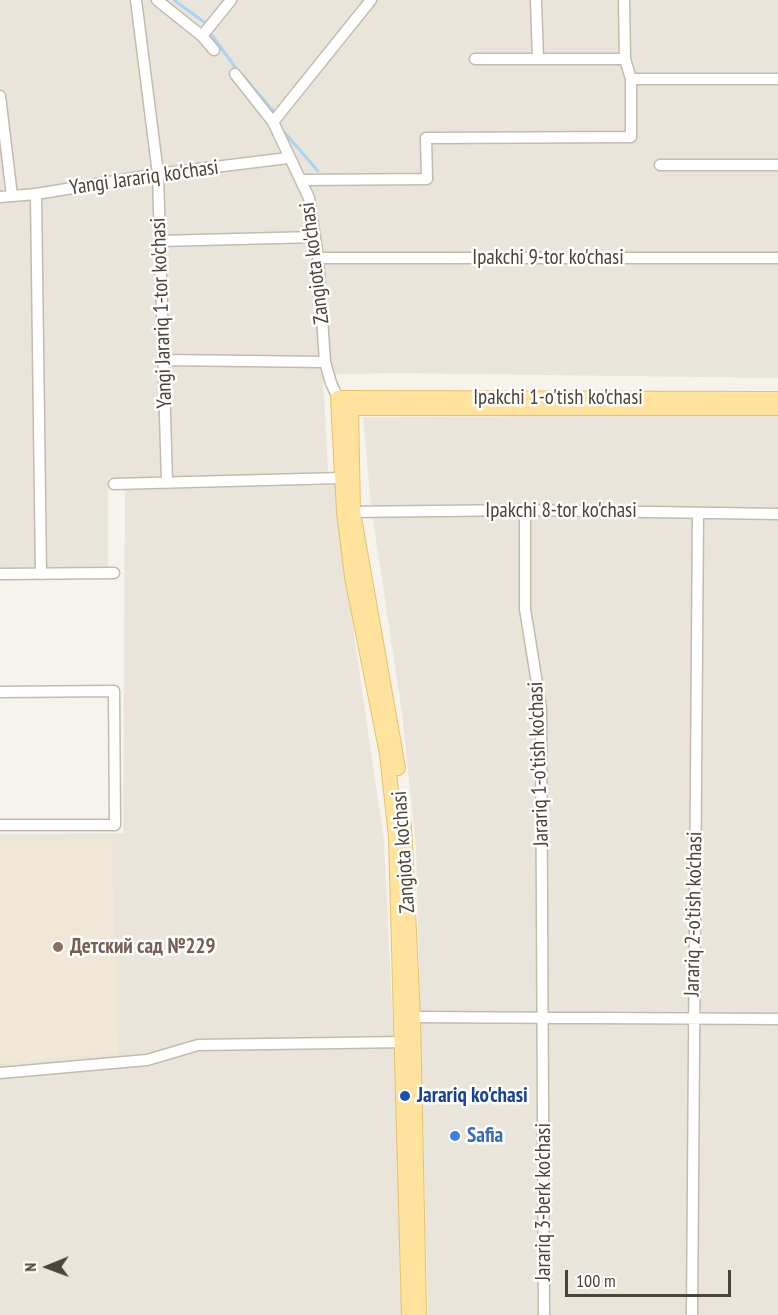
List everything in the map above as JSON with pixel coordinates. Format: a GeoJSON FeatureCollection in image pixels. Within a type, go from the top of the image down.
{"type":"FeatureCollection","features":[{"type":"Feature","properties":{"kind":"main road","name":"Ipakchi 1-o'tish ko'chasi"},"geometry":{"type":"LineString","coordinates":[[338,398],[778,399]]}},
{"type":"Feature","properties":{"kind":"main road","name":"Zangiota ko'chasi"},"geometry":{"type":"LineString","coordinates":[[338,398],[342,478],[395,748],[405,837],[408,1017],[419,1315]]}},
{"type":"Feature","properties":{"kind":"main road","name":"Ipakchi 1-o'tish ko'chasi"},"geometry":{"type":"LineString","coordinates":[[351,408],[778,408]]}},
{"type":"Feature","properties":{"kind":"main road","name":"Zangiota ko'chasi"},"geometry":{"type":"LineString","coordinates":[[348,512],[351,408]]}},
{"type":"Feature","properties":{"kind":"main road","name":"Zangiota ko'chasi"},"geometry":{"type":"LineString","coordinates":[[409,1042],[409,1315]]}},
{"type":"Feature","properties":{"kind":"street","name":"Yangi Jarariq 1-tor ko'chasi"},"geometry":{"type":"LineString","coordinates":[[136,0],[158,174],[167,483]]}},
{"type":"Feature","properties":{"kind":"street"},"geometry":{"type":"LineString","coordinates":[[157,0],[202,36],[214,50]]}},
{"type":"Feature","properties":{"kind":"street"},"geometry":{"type":"LineString","coordinates":[[202,36],[231,0]]}},
{"type":"Feature","properties":{"kind":"street"},"geometry":{"type":"LineString","coordinates":[[273,122],[371,0]]}},
{"type":"Feature","properties":{"kind":"street"},"geometry":{"type":"LineString","coordinates":[[536,0],[538,59]]}},
{"type":"Feature","properties":{"kind":"street"},"geometry":{"type":"LineString","coordinates":[[302,180],[427,179],[426,138],[631,137],[631,79],[625,59],[624,0]]}},
{"type":"Feature","properties":{"kind":"street"},"geometry":{"type":"LineString","coordinates":[[475,59],[625,59]]}},
{"type":"Feature","properties":{"kind":"street","name":"Zangiota ko'chasi"},"geometry":{"type":"LineString","coordinates":[[235,74],[273,122],[288,158],[302,180],[309,198],[318,258],[325,362],[338,398]]}},
{"type":"Feature","properties":{"kind":"street"},"geometry":{"type":"LineString","coordinates":[[631,79],[778,79]]}},
{"type":"Feature","properties":{"kind":"street"},"geometry":{"type":"LineString","coordinates":[[0,96],[12,196]]}},
{"type":"Feature","properties":{"kind":"street","name":"Yangi Jarariq ko'chasi"},"geometry":{"type":"LineString","coordinates":[[0,197],[36,194],[158,174],[288,158]]}},
{"type":"Feature","properties":{"kind":"street"},"geometry":{"type":"LineString","coordinates":[[660,165],[778,165]]}},
{"type":"Feature","properties":{"kind":"street"},"geometry":{"type":"LineString","coordinates":[[36,194],[41,574]]}},
{"type":"Feature","properties":{"kind":"street"},"geometry":{"type":"LineString","coordinates":[[160,241],[315,237]]}},
{"type":"Feature","properties":{"kind":"street","name":"Ipakchi 9-tor ko'chasi"},"geometry":{"type":"LineString","coordinates":[[318,258],[778,258]]}},
{"type":"Feature","properties":{"kind":"street"},"geometry":{"type":"LineString","coordinates":[[165,360],[325,362]]}},
{"type":"Feature","properties":{"kind":"street"},"geometry":{"type":"LineString","coordinates":[[338,398],[351,408]]}},
{"type":"Feature","properties":{"kind":"street"},"geometry":{"type":"LineString","coordinates":[[114,484],[342,478]]}},
{"type":"Feature","properties":{"kind":"street","name":"Ipakchi 8-tor ko'chasi"},"geometry":{"type":"LineString","coordinates":[[348,512],[525,510],[778,514]]}},
{"type":"Feature","properties":{"kind":"street","name":"Jarariq 1-o'tish ko'chasi"},"geometry":{"type":"LineString","coordinates":[[525,510],[525,609],[541,708],[544,1018]]}},
{"type":"Feature","properties":{"kind":"street","name":"Jarariq 2-o'tish ko'chasi"},"geometry":{"type":"LineString","coordinates":[[692,1315],[698,513]]}},
{"type":"Feature","properties":{"kind":"street"},"geometry":{"type":"LineString","coordinates":[[0,574],[114,573]]}},
{"type":"Feature","properties":{"kind":"street"},"geometry":{"type":"LineString","coordinates":[[0,692],[114,691],[116,825],[0,825]]}},
{"type":"Feature","properties":{"kind":"street"},"geometry":{"type":"LineString","coordinates":[[408,1017],[778,1019]]}},
{"type":"Feature","properties":{"kind":"street","name":"Jarariq 3-berk ko'chasi"},"geometry":{"type":"LineString","coordinates":[[544,1018],[544,1315]]}},
{"type":"Feature","properties":{"kind":"street"},"geometry":{"type":"LineString","coordinates":[[0,1073],[147,1060],[198,1045],[409,1042]]}},
{"type":"Feature","properties":{"kind":"shaded area"},"geometry":{"type":"Polygon","coordinates":[[[0,0],[778,0],[778,378],[391,373],[323,375],[328,473],[108,478],[108,567],[0,568],[0,0]]]}},
{"type":"Feature","properties":{"kind":"shaded area"},"geometry":{"type":"Polygon","coordinates":[[[778,415],[778,1315],[428,1315],[416,847],[402,713],[371,506],[363,417],[778,415]]]}},
{"type":"Feature","properties":{"kind":"shaded area"},"geometry":{"type":"Polygon","coordinates":[[[338,485],[353,628],[384,841],[407,1315],[0,1315],[0,834],[123,833],[125,490],[338,485]]]}},
{"type":"Feature","properties":{"kind":"shaded area","name":"Детский сад №229"},"geometry":{"type":"Polygon","coordinates":[[[0,841],[112,841],[118,1053],[0,1064],[0,841]]]}},
{"type":"Feature","properties":{"kind":"waterway"},"geometry":{"type":"LineString","coordinates":[[174,0],[204,22]]}},
{"type":"Feature","properties":{"kind":"waterway"},"geometry":{"type":"LineString","coordinates":[[211,34],[238,71]]}},
{"type":"Feature","properties":{"kind":"waterway"},"geometry":{"type":"LineString","coordinates":[[243,76],[275,113]]}},
{"type":"Feature","properties":{"kind":"waterway"},"geometry":{"type":"LineString","coordinates":[[284,132],[318,171]]}},
{"type":"Feature","properties":{"kind":"place","name":"Детский сад №229"},"geometry":{"type":"Point","coordinates":[58,947]}},
{"type":"Feature","properties":{"kind":"place","name":"Jarariq ko'chasi"},"geometry":{"type":"Point","coordinates":[405,1096]}},
{"type":"Feature","properties":{"kind":"place","name":"Safia"},"geometry":{"type":"Point","coordinates":[455,1136]}}]}
